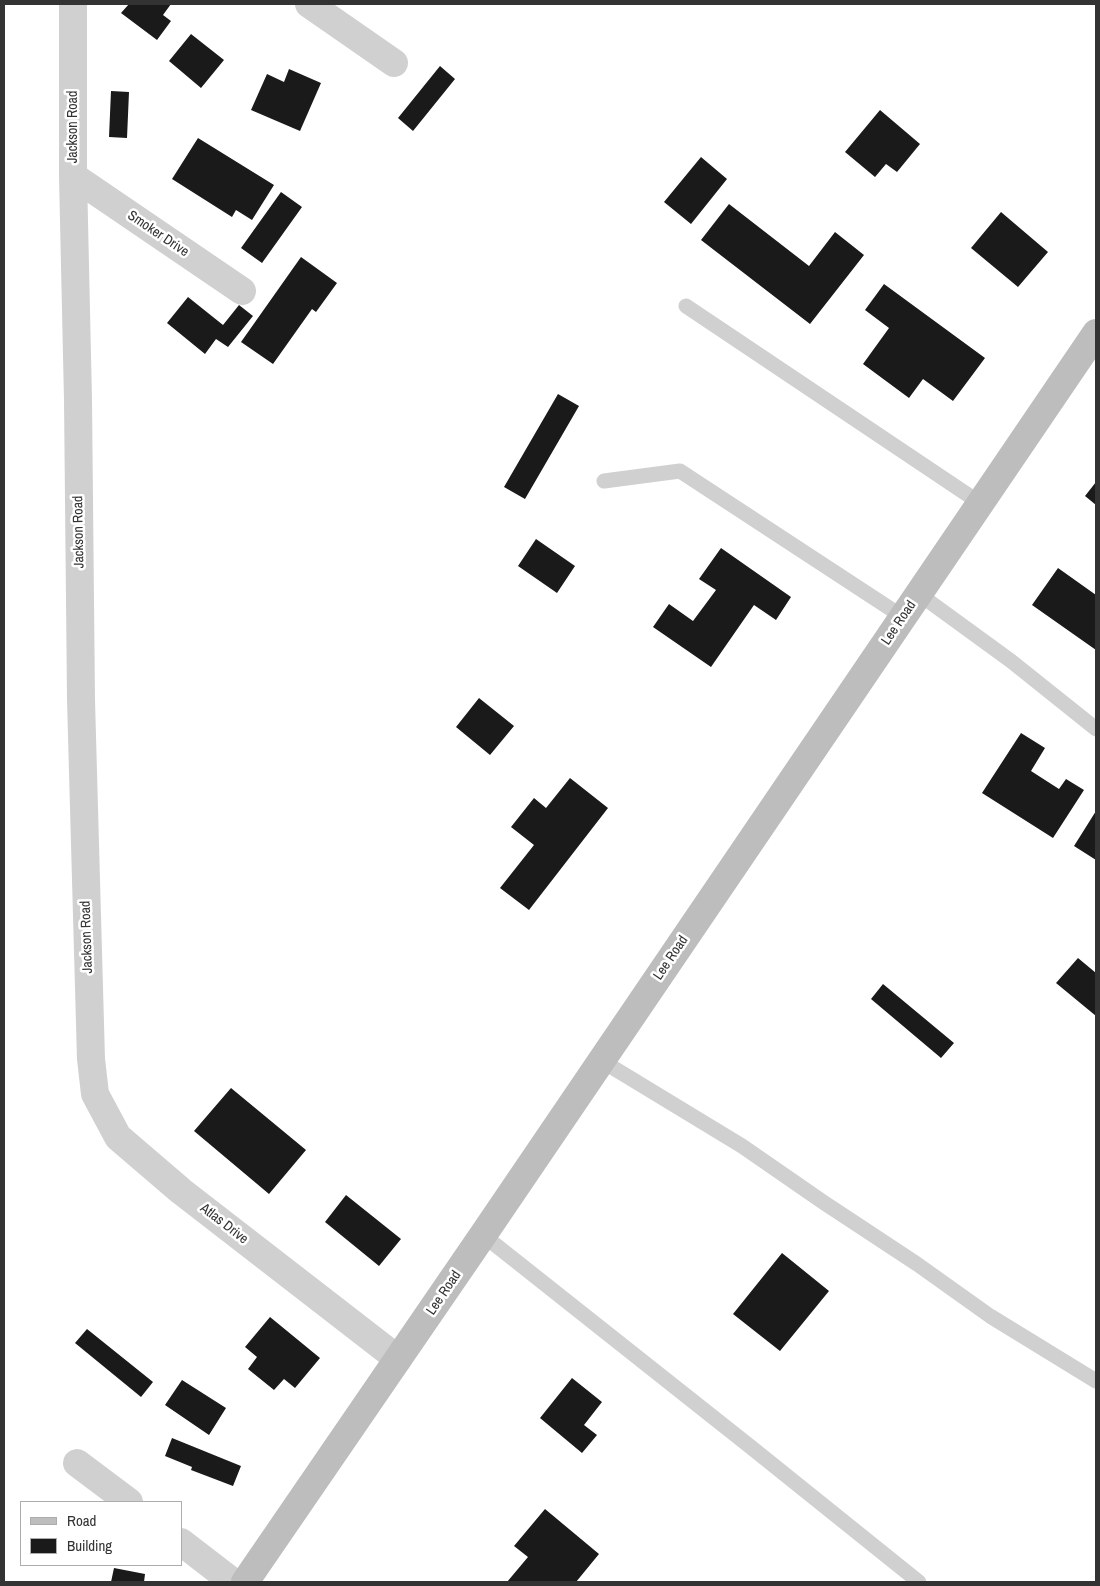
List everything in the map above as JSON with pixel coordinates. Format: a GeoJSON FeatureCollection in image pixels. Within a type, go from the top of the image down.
{"type":"FeatureCollection","features":[{"type":"Feature","properties":{"kind":"street","name":"Jackson Road"},"geometry":{"type":"LineString","coordinates":[[73,4],[73,176],[78,390],[81,700],[91,1059]]}},
{"type":"Feature","properties":{"kind":"street"},"geometry":{"type":"LineString","coordinates":[[308,4],[394,63]]}},
{"type":"Feature","properties":{"kind":"street","name":"Smoker Drive"},"geometry":{"type":"LineString","coordinates":[[73,176],[242,291]]}},
{"type":"Feature","properties":{"kind":"street","name":"Lee Road"},"geometry":{"type":"LineString","coordinates":[[245,1582],[1096,332]]}},
{"type":"Feature","properties":{"kind":"street","name":"Atlas Drive"},"geometry":{"type":"LineString","coordinates":[[91,1059],[95,1094],[118,1138],[189,1197],[398,1359]]}},
{"type":"Feature","properties":{"kind":"street"},"geometry":{"type":"LineString","coordinates":[[78,1463],[127,1501]]}},
{"type":"Feature","properties":{"kind":"street"},"geometry":{"type":"LineString","coordinates":[[182,1543],[234,1582]]}},
{"type":"Feature","properties":{"kind":"lane"},"geometry":{"type":"LineString","coordinates":[[686,306],[980,503]]}},
{"type":"Feature","properties":{"kind":"lane"},"geometry":{"type":"LineString","coordinates":[[604,481],[680,471],[903,617]]}},
{"type":"Feature","properties":{"kind":"lane"},"geometry":{"type":"LineString","coordinates":[[919,594],[1011,661],[1096,730]]}},
{"type":"Feature","properties":{"kind":"lane"},"geometry":{"type":"LineString","coordinates":[[602,1060],[742,1146],[822,1202],[917,1264],[990,1316],[1096,1381]]}},
{"type":"Feature","properties":{"kind":"lane"},"geometry":{"type":"LineString","coordinates":[[483,1235],[918,1582]]}},
{"type":"Feature","properties":{"kind":"building"},"geometry":{"type":"Polygon","coordinates":[[[129,4],[171,4],[163,15],[171,21],[157,40],[121,13],[129,4]]]}},
{"type":"Feature","properties":{"kind":"building"},"geometry":{"type":"Polygon","coordinates":[[[191,34],[224,60],[201,88],[169,61],[191,34]]]}},
{"type":"Feature","properties":{"kind":"building"},"geometry":{"type":"Polygon","coordinates":[[[440,66],[455,79],[413,131],[398,118],[440,66]]]}},
{"type":"Feature","properties":{"kind":"building"},"geometry":{"type":"Polygon","coordinates":[[[289,69],[321,83],[300,131],[251,110],[267,74],[284,82],[289,69]]]}},
{"type":"Feature","properties":{"kind":"building"},"geometry":{"type":"Polygon","coordinates":[[[111,91],[129,92],[127,138],[109,137],[111,91]]]}},
{"type":"Feature","properties":{"kind":"building"},"geometry":{"type":"Polygon","coordinates":[[[880,110],[920,144],[897,172],[886,164],[875,177],[845,152],[880,110]]]}},
{"type":"Feature","properties":{"kind":"building"},"geometry":{"type":"Polygon","coordinates":[[[198,138],[274,185],[252,220],[236,210],[232,217],[172,179],[198,138]]]}},
{"type":"Feature","properties":{"kind":"building"},"geometry":{"type":"Polygon","coordinates":[[[701,157],[727,179],[691,224],[664,202],[701,157]]]}},
{"type":"Feature","properties":{"kind":"building"},"geometry":{"type":"Polygon","coordinates":[[[281,192],[302,207],[262,263],[241,248],[281,192]]]}},
{"type":"Feature","properties":{"kind":"building"},"geometry":{"type":"Polygon","coordinates":[[[729,204],[809,266],[835,232],[864,255],[810,324],[701,240],[729,204]]]}},
{"type":"Feature","properties":{"kind":"building"},"geometry":{"type":"Polygon","coordinates":[[[1001,212],[1048,252],[1018,287],[971,248],[1001,212]]]}},
{"type":"Feature","properties":{"kind":"building"},"geometry":{"type":"Polygon","coordinates":[[[301,257],[337,283],[316,312],[312,309],[273,364],[241,342],[301,257]]]}},
{"type":"Feature","properties":{"kind":"building"},"geometry":{"type":"Polygon","coordinates":[[[884,284],[985,358],[953,401],[923,379],[909,398],[863,364],[889,328],[865,310],[884,284]]]}},
{"type":"Feature","properties":{"kind":"building"},"geometry":{"type":"Polygon","coordinates":[[[188,297],[223,325],[239,305],[253,316],[228,347],[216,339],[205,354],[167,323],[188,297]]]}},
{"type":"Feature","properties":{"kind":"building"},"geometry":{"type":"Polygon","coordinates":[[[558,394],[579,406],[525,499],[504,487],[558,394]]]}},
{"type":"Feature","properties":{"kind":"building"},"geometry":{"type":"Polygon","coordinates":[[[1096,482],[1096,505],[1085,496],[1096,482]]]}},
{"type":"Feature","properties":{"kind":"building"},"geometry":{"type":"Polygon","coordinates":[[[536,539],[575,566],[557,593],[518,566],[536,539]]]}},
{"type":"Feature","properties":{"kind":"building"},"geometry":{"type":"Polygon","coordinates":[[[721,548],[791,597],[776,620],[754,605],[711,667],[653,627],[669,604],[693,621],[716,590],[699,579],[721,548]]]}},
{"type":"Feature","properties":{"kind":"building"},"geometry":{"type":"Polygon","coordinates":[[[1058,568],[1096,595],[1096,650],[1032,605],[1058,568]]]}},
{"type":"Feature","properties":{"kind":"building"},"geometry":{"type":"Polygon","coordinates":[[[479,698],[514,726],[490,755],[456,727],[479,698]]]}},
{"type":"Feature","properties":{"kind":"building"},"geometry":{"type":"Polygon","coordinates":[[[1021,733],[1045,748],[1031,771],[1059,789],[1066,779],[1084,790],[1053,838],[982,793],[1021,733]]]}},
{"type":"Feature","properties":{"kind":"building"},"geometry":{"type":"Polygon","coordinates":[[[570,778],[608,808],[529,910],[500,888],[534,845],[511,827],[534,798],[546,808],[570,778]]]}},
{"type":"Feature","properties":{"kind":"building"},"geometry":{"type":"Polygon","coordinates":[[[1096,811],[1096,860],[1074,846],[1096,811]]]}},
{"type":"Feature","properties":{"kind":"building"},"geometry":{"type":"Polygon","coordinates":[[[1078,958],[1096,973],[1096,1016],[1056,983],[1078,958]]]}},
{"type":"Feature","properties":{"kind":"building"},"geometry":{"type":"Polygon","coordinates":[[[883,984],[954,1043],[941,1058],[871,999],[883,984]]]}},
{"type":"Feature","properties":{"kind":"building"},"geometry":{"type":"Polygon","coordinates":[[[231,1088],[306,1150],[269,1194],[194,1131],[231,1088]]]}},
{"type":"Feature","properties":{"kind":"building"},"geometry":{"type":"Polygon","coordinates":[[[346,1195],[401,1239],[379,1266],[325,1222],[346,1195]]]}},
{"type":"Feature","properties":{"kind":"building"},"geometry":{"type":"Polygon","coordinates":[[[782,1253],[829,1291],[780,1351],[733,1314],[782,1253]]]}},
{"type":"Feature","properties":{"kind":"building"},"geometry":{"type":"Polygon","coordinates":[[[270,1317],[320,1358],[295,1388],[284,1379],[274,1390],[248,1369],[257,1357],[245,1347],[270,1317]]]}},
{"type":"Feature","properties":{"kind":"building"},"geometry":{"type":"Polygon","coordinates":[[[87,1329],[153,1382],[141,1397],[75,1343],[87,1329]]]}},
{"type":"Feature","properties":{"kind":"building"},"geometry":{"type":"Polygon","coordinates":[[[572,1378],[602,1402],[584,1425],[597,1435],[582,1453],[540,1418],[572,1378]]]}},
{"type":"Feature","properties":{"kind":"building"},"geometry":{"type":"Polygon","coordinates":[[[182,1380],[226,1408],[209,1435],[165,1405],[182,1380]]]}},
{"type":"Feature","properties":{"kind":"building"},"geometry":{"type":"Polygon","coordinates":[[[172,1438],[241,1466],[233,1486],[191,1470],[192,1467],[165,1456],[172,1438]]]}},
{"type":"Feature","properties":{"kind":"building"},"geometry":{"type":"Polygon","coordinates":[[[545,1509],[599,1554],[576,1582],[507,1582],[528,1557],[514,1546],[545,1509]]]}},
{"type":"Feature","properties":{"kind":"building"},"geometry":{"type":"Polygon","coordinates":[[[114,1568],[145,1574],[144,1582],[111,1582],[114,1568]]]}}]}
